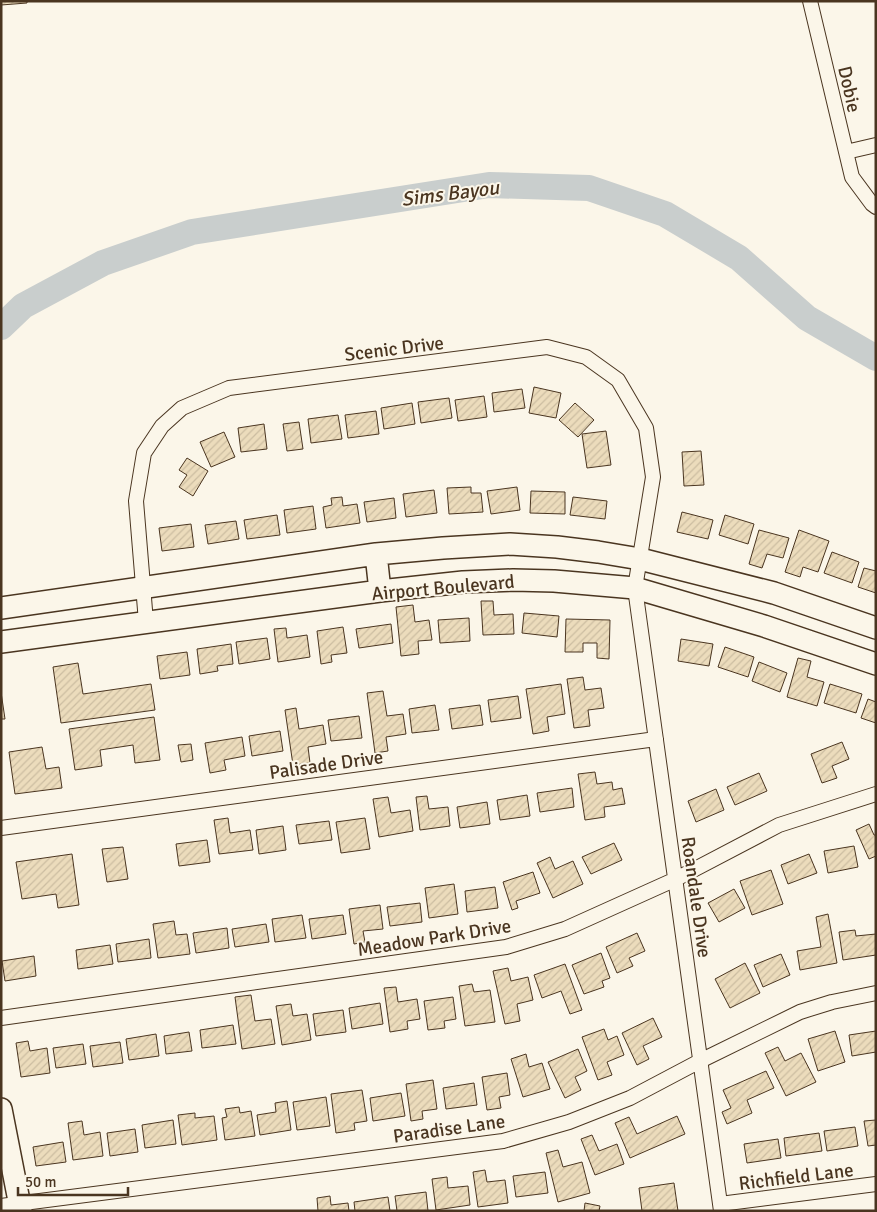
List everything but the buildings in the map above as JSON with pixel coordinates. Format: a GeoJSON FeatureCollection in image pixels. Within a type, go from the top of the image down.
{"type":"FeatureCollection","features":[{"type":"Feature","properties":{"kind":"main road","name":"Airport Boulevard"},"geometry":{"type":"LineString","coordinates":[[1,608],[376,554],[510,544],[557,547],[640,559],[774,592],[876,628]]}},
{"type":"Feature","properties":{"kind":"main road"},"geometry":{"type":"LineString","coordinates":[[376,554],[380,591]]}},
{"type":"Feature","properties":{"kind":"main road","name":"Airport Boulevard"},"geometry":{"type":"LineString","coordinates":[[1,642],[380,591],[463,582],[554,581],[635,588],[764,626],[876,664]]}},
{"type":"Feature","properties":{"kind":"main road"},"geometry":{"type":"LineString","coordinates":[[1,1109],[14,1206]]}},
{"type":"Feature","properties":{"kind":"street","name":"Dobie"},"geometry":{"type":"LineString","coordinates":[[810,1],[852,177],[876,207]]}},
{"type":"Feature","properties":{"kind":"street"},"geometry":{"type":"LineString","coordinates":[[846,152],[876,145]]}},
{"type":"Feature","properties":{"kind":"street","name":"Scenic Drive"},"geometry":{"type":"LineString","coordinates":[[146,622],[136,501],[144,453],[162,426],[182,408],[229,388],[547,347],[586,356],[618,380],[646,428],[653,477],[635,588]]}},
{"type":"Feature","properties":{"kind":"street","name":"Roandale Drive"},"geometry":{"type":"LineString","coordinates":[[635,588],[721,1208]]}},
{"type":"Feature","properties":{"kind":"street","name":"Palisade Drive"},"geometry":{"type":"LineString","coordinates":[[1,828],[656,739]]}},
{"type":"Feature","properties":{"kind":"street","name":"Meadow Park Drive"},"geometry":{"type":"LineString","coordinates":[[1,1018],[506,947],[565,929],[676,879],[779,825],[876,794]]}},
{"type":"Feature","properties":{"kind":"street","name":"Paradise Lane"},"geometry":{"type":"LineString","coordinates":[[14,1206],[503,1140],[569,1122],[630,1098],[800,1012],[832,1002],[876,993]]}},
{"type":"Feature","properties":{"kind":"street","name":"Richfield Lane"},"geometry":{"type":"LineString","coordinates":[[721,1208],[876,1184]]}},
{"type":"Feature","properties":{"kind":"waterway","name":"Sims Bayou"},"geometry":{"type":"LineString","coordinates":[[1,327],[23,306],[103,263],[192,232],[489,185],[589,188],[665,214],[739,258],[807,318],[876,358]]}}]}
